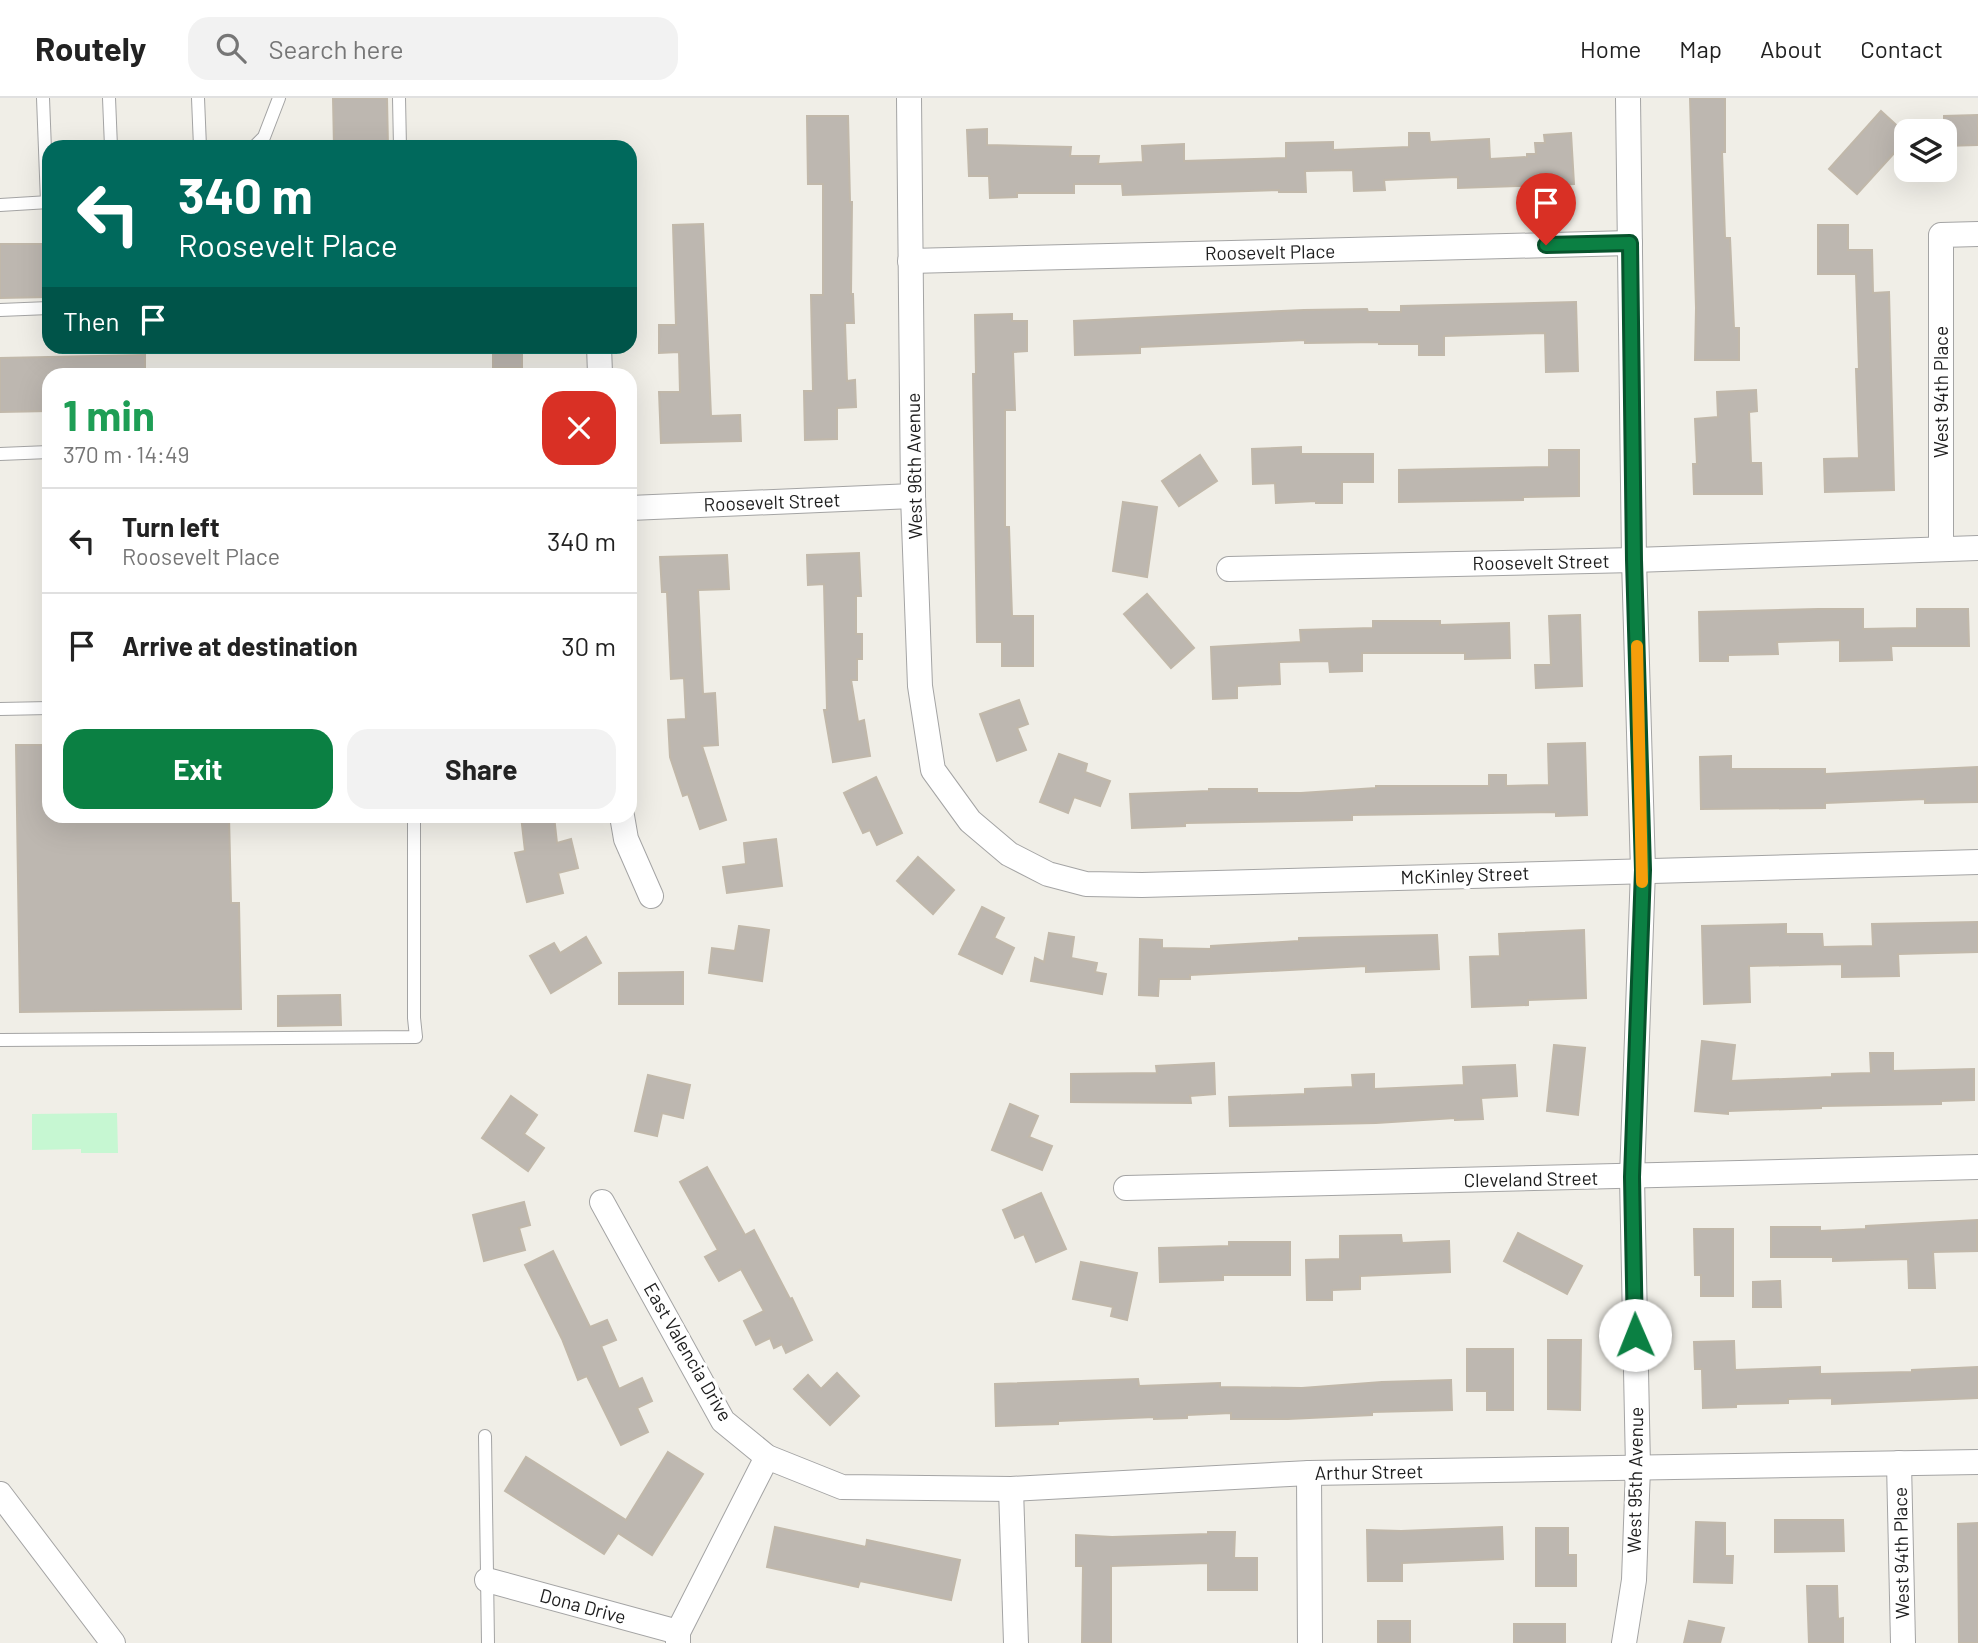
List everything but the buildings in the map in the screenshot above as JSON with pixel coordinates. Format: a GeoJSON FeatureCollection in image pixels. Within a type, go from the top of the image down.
{"type":"FeatureCollection","features":[{"type":"Feature","properties":{"kind":"street","name":"West 96th Avenue"},"geometry":{"type":"LineString","coordinates":[[909,98],[913,496],[920,686],[933,770],[970,821]]}},
{"type":"Feature","properties":{"kind":"street","name":"West 95th Avenue"},"geometry":{"type":"LineString","coordinates":[[1624,1643],[1634,1580],[1638,1467],[1632,1177],[1643,870],[1634,560],[1628,98]]}},
{"type":"Feature","properties":{"kind":"street","name":"West 94th Place"},"geometry":{"type":"LineString","coordinates":[[1941,549],[1941,235],[1978,234]]}},
{"type":"Feature","properties":{"kind":"street","name":"Roosevelt Place"},"geometry":{"type":"LineString","coordinates":[[910,261],[1630,243]]}},
{"type":"Feature","properties":{"kind":"street","name":"Roosevelt Street"},"geometry":{"type":"LineString","coordinates":[[637,508],[913,496]]}},
{"type":"Feature","properties":{"kind":"street","name":"Roosevelt Street"},"geometry":{"type":"LineString","coordinates":[[1229,569],[1634,560],[1978,548]]}},
{"type":"Feature","properties":{"kind":"street","name":"McKinley Street"},"geometry":{"type":"LineString","coordinates":[[970,821],[1009,854],[1048,873],[1086,884],[1142,885],[1978,862]]}},
{"type":"Feature","properties":{"kind":"street"},"geometry":{"type":"LineString","coordinates":[[623,823],[626,839],[651,896]]}},
{"type":"Feature","properties":{"kind":"street","name":"Cleveland Street"},"geometry":{"type":"LineString","coordinates":[[1126,1188],[1978,1167]]}},
{"type":"Feature","properties":{"kind":"street","name":"East Valencia Drive"},"geometry":{"type":"LineString","coordinates":[[603,1202],[723,1421],[767,1457]]}},
{"type":"Feature","properties":{"kind":"street"},"geometry":{"type":"LineString","coordinates":[[678,1637],[767,1457]]}},
{"type":"Feature","properties":{"kind":"street","name":"Arthur Street"},"geometry":{"type":"LineString","coordinates":[[767,1457],[842,1487],[1011,1489],[1309,1473],[1978,1462]]}},
{"type":"Feature","properties":{"kind":"street","name":"West 94th Place"},"geometry":{"type":"LineString","coordinates":[[1899,1463],[1903,1643]]}},
{"type":"Feature","properties":{"kind":"street"},"geometry":{"type":"LineString","coordinates":[[1309,1473],[1310,1643]]}},
{"type":"Feature","properties":{"kind":"street"},"geometry":{"type":"LineString","coordinates":[[1011,1489],[1016,1643]]}},
{"type":"Feature","properties":{"kind":"street"},"geometry":{"type":"LineString","coordinates":[[0,1494],[113,1643]]}},
{"type":"Feature","properties":{"kind":"street","name":"Dona Drive"},"geometry":{"type":"LineString","coordinates":[[487,1580],[678,1637]]}},
{"type":"Feature","properties":{"kind":"lane"},"geometry":{"type":"LineString","coordinates":[[43,98],[45,140]]}},
{"type":"Feature","properties":{"kind":"lane"},"geometry":{"type":"LineString","coordinates":[[108,98],[111,140]]}},
{"type":"Feature","properties":{"kind":"lane"},"geometry":{"type":"LineString","coordinates":[[198,98],[200,140]]}},
{"type":"Feature","properties":{"kind":"lane"},"geometry":{"type":"LineString","coordinates":[[261,140],[279,98]]}},
{"type":"Feature","properties":{"kind":"lane"},"geometry":{"type":"LineString","coordinates":[[399,98],[400,140]]}},
{"type":"Feature","properties":{"kind":"lane"},"geometry":{"type":"LineString","coordinates":[[0,205],[42,202]]}},
{"type":"Feature","properties":{"kind":"lane"},"geometry":{"type":"LineString","coordinates":[[0,310],[42,308]]}},
{"type":"Feature","properties":{"kind":"lane"},"geometry":{"type":"LineString","coordinates":[[0,454],[42,453]]}},
{"type":"Feature","properties":{"kind":"lane"},"geometry":{"type":"LineString","coordinates":[[0,709],[42,708]]}},
{"type":"Feature","properties":{"kind":"lane"},"geometry":{"type":"LineString","coordinates":[[0,1040],[416,1037],[414,823]]}},
{"type":"Feature","properties":{"kind":"lane"},"geometry":{"type":"LineString","coordinates":[[485,1436],[488,1643]]}},
{"type":"Feature","properties":{"kind":"green space"},"geometry":{"type":"Polygon","coordinates":[[[117,1113],[118,1153],[81,1153],[81,1149],[32,1150],[32,1114],[117,1113]]]}},
{"type":"Feature","properties":{"kind":"slow traffic"},"geometry":{"type":"LineString","coordinates":[[1637,646],[1642,882]]}},
{"type":"Feature","properties":{"kind":"route"},"geometry":{"type":"LineString","coordinates":[[1546,245],[1630,243],[1634,560],[1643,870],[1632,1177],[1635,1335]]}}]}
